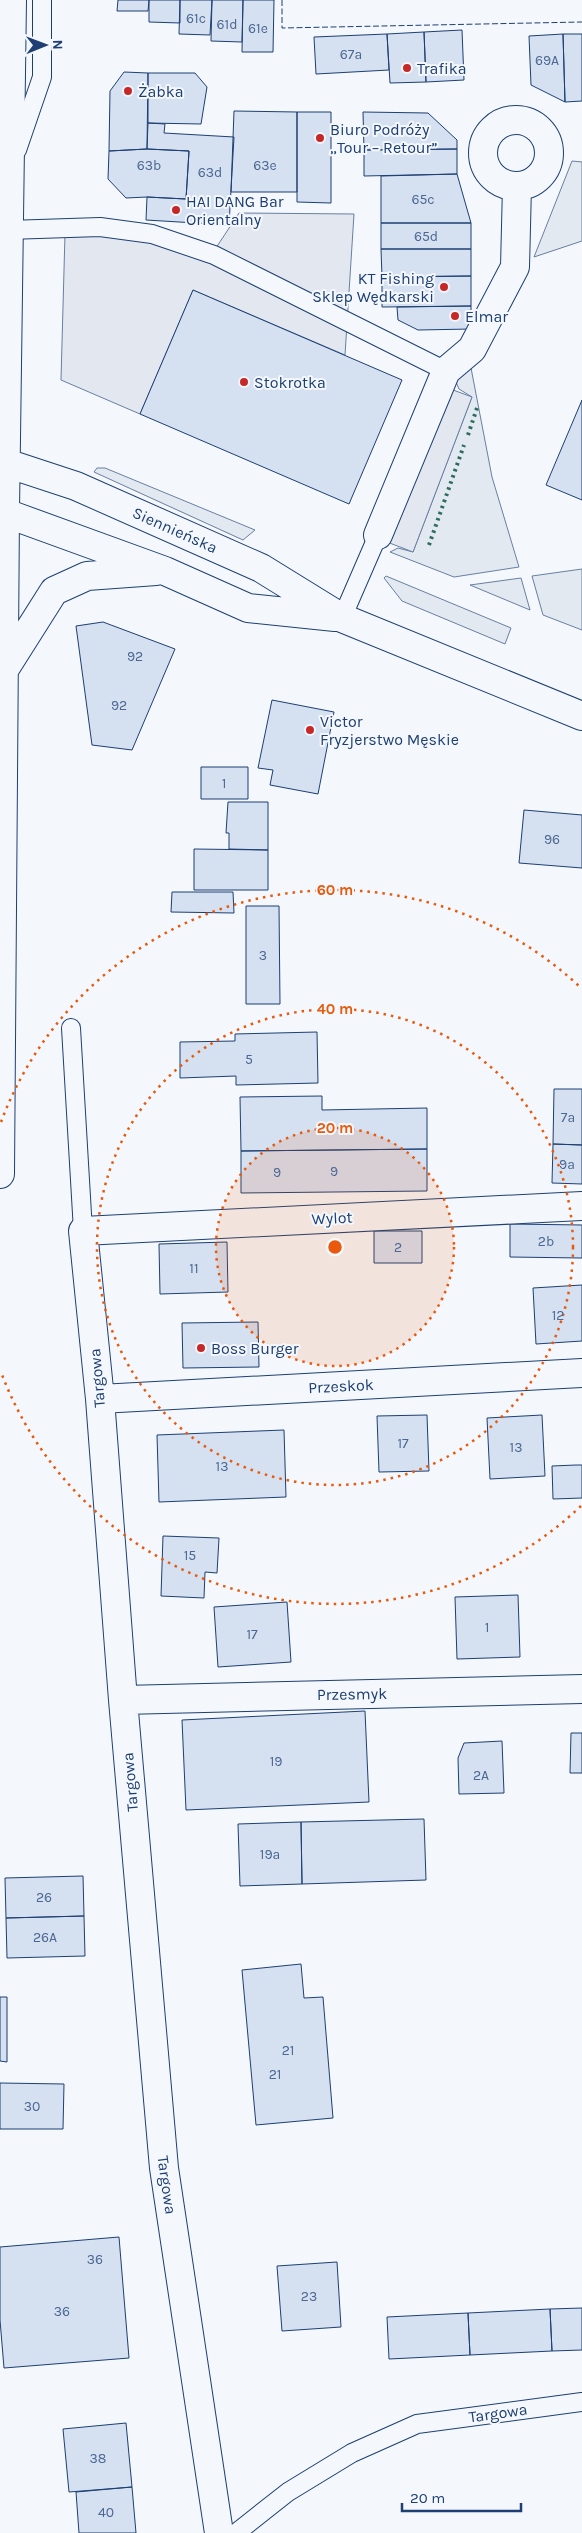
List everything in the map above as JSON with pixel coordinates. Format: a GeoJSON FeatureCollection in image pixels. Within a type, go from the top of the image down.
{"type":"FeatureCollection","features":[{"type":"Feature","properties":{"kind":"street"},"geometry":{"type":"LineString","coordinates":[[0,1174],[4,670],[2,511],[7,389],[12,0]]}},
{"type":"Feature","properties":{"kind":"street"},"geometry":{"type":"LineString","coordinates":[[378,535],[446,371],[472,349],[515,267],[517,186]]}},
{"type":"Feature","properties":{"kind":"street","name":"Siennieńska"},"geometry":{"type":"LineString","coordinates":[[3,461],[76,486],[261,568],[342,618],[582,716]]}},
{"type":"Feature","properties":{"kind":"street","name":"Siennieńska"},"geometry":{"type":"LineString","coordinates":[[2,511],[166,571],[248,608],[342,618]]}},
{"type":"Feature","properties":{"kind":"street"},"geometry":{"type":"LineString","coordinates":[[4,670],[54,591],[87,576],[166,571]]}},
{"type":"Feature","properties":{"kind":"street","name":"Wylot"},"geometry":{"type":"LineString","coordinates":[[83,1231],[582,1206]]}},
{"type":"Feature","properties":{"kind":"street","name":"Targowa"},"geometry":{"type":"LineString","coordinates":[[83,1231],[100,1399],[123,1700],[164,2168],[219,2533]]}},
{"type":"Feature","properties":{"kind":"street","name":"Przeskok"},"geometry":{"type":"LineString","coordinates":[[100,1399],[582,1373]]}},
{"type":"Feature","properties":{"kind":"street","name":"Przesmyk"},"geometry":{"type":"LineString","coordinates":[[123,1700],[582,1689]]}},
{"type":"Feature","properties":{"kind":"lane"},"geometry":{"type":"LineString","coordinates":[[9,175],[42,77],[42,0]]}},
{"type":"Feature","properties":{"kind":"lane"},"geometry":{"type":"LineString","coordinates":[[8,230],[100,228],[152,234],[214,255],[446,371]]}},
{"type":"Feature","properties":{"kind":"lane"},"geometry":{"type":"LineString","coordinates":[[342,618],[378,535]]}},
{"type":"Feature","properties":{"kind":"lane","name":"Targowa"},"geometry":{"type":"LineString","coordinates":[[71,1028],[83,1231]]}},
{"type":"Feature","properties":{"kind":"lane","name":"Targowa"},"geometry":{"type":"LineString","coordinates":[[236,2533],[288,2492],[352,2453],[417,2424],[582,2402]]}},
{"type":"Feature","properties":{"kind":"shaded area"},"geometry":{"type":"Polygon","coordinates":[[[572,161],[582,162],[582,241],[534,257],[572,161]]]}},
{"type":"Feature","properties":{"kind":"shaded area"},"geometry":{"type":"Polygon","coordinates":[[[239,213],[354,214],[345,355],[193,290],[140,414],[61,380],[65,234],[102,233],[152,239],[208,260],[239,213]]]}},
{"type":"Feature","properties":{"kind":"shaded area"},"geometry":{"type":"Polygon","coordinates":[[[467,365],[471,368],[492,477],[519,567],[454,577],[390,552],[398,548],[413,552],[472,397],[459,389],[456,382],[467,365]]]}},
{"type":"Feature","properties":{"kind":"shaded area"},"geometry":{"type":"Polygon","coordinates":[[[445,387],[472,397],[413,552],[387,542],[445,387]]]}},
{"type":"Feature","properties":{"kind":"shaded area"},"geometry":{"type":"Polygon","coordinates":[[[97,468],[105,468],[255,530],[243,540],[94,472],[97,468]]]}},
{"type":"Feature","properties":{"kind":"shaded area"},"geometry":{"type":"Polygon","coordinates":[[[582,569],[582,630],[543,615],[532,576],[582,569]]]}},
{"type":"Feature","properties":{"kind":"shaded area"},"geometry":{"type":"Polygon","coordinates":[[[386,576],[511,628],[505,644],[402,601],[384,578],[386,576]]]}},
{"type":"Feature","properties":{"kind":"shaded area"},"geometry":{"type":"Polygon","coordinates":[[[521,578],[530,610],[470,585],[521,578]]]}},
{"type":"Feature","properties":{"kind":"building"},"geometry":{"type":"Polygon","coordinates":[[[118,0],[149,0],[148,11],[117,11],[118,0]]]}},
{"type":"Feature","properties":{"kind":"building"},"geometry":{"type":"Polygon","coordinates":[[[149,0],[180,0],[180,23],[149,22],[149,0]]]}},
{"type":"Feature","properties":{"kind":"building"},"geometry":{"type":"Polygon","coordinates":[[[180,0],[212,0],[210,35],[179,34],[180,0]]]}},
{"type":"Feature","properties":{"kind":"building"},"geometry":{"type":"Polygon","coordinates":[[[212,0],[243,0],[242,42],[211,41],[212,0]]]}},
{"type":"Feature","properties":{"kind":"building"},"geometry":{"type":"Polygon","coordinates":[[[243,0],[274,0],[273,52],[242,52],[243,0]]]}},
{"type":"Feature","properties":{"kind":"building"},"geometry":{"type":"Polygon","coordinates":[[[462,30],[464,80],[426,82],[424,32],[462,30]]]}},
{"type":"Feature","properties":{"kind":"building"},"geometry":{"type":"Polygon","coordinates":[[[424,32],[426,82],[390,83],[387,34],[424,32]]]}},
{"type":"Feature","properties":{"kind":"building"},"geometry":{"type":"Polygon","coordinates":[[[387,34],[389,70],[316,74],[314,37],[387,34]]]}},
{"type":"Feature","properties":{"kind":"building"},"geometry":{"type":"Polygon","coordinates":[[[563,34],[565,102],[531,85],[529,36],[563,34]]]}},
{"type":"Feature","properties":{"kind":"building"},"geometry":{"type":"Polygon","coordinates":[[[563,34],[582,34],[582,101],[565,102],[563,34]]]}},
{"type":"Feature","properties":{"kind":"building"},"geometry":{"type":"Polygon","coordinates":[[[124,72],[148,73],[147,149],[109,151],[110,91],[124,72]]]}},
{"type":"Feature","properties":{"kind":"building"},"geometry":{"type":"Polygon","coordinates":[[[148,73],[195,73],[207,87],[201,124],[148,123],[148,73]]]}},
{"type":"Feature","properties":{"kind":"building"},"geometry":{"type":"Polygon","coordinates":[[[234,111],[297,112],[297,192],[231,192],[234,111]]]}},
{"type":"Feature","properties":{"kind":"building"},"geometry":{"type":"Polygon","coordinates":[[[297,112],[331,112],[331,203],[297,202],[297,112]]]}},
{"type":"Feature","properties":{"kind":"building"},"geometry":{"type":"Polygon","coordinates":[[[363,112],[428,113],[457,140],[457,149],[364,150],[363,112]]]}},
{"type":"Feature","properties":{"kind":"building"},"geometry":{"type":"Polygon","coordinates":[[[148,123],[165,124],[164,133],[234,137],[229,225],[146,220],[147,197],[186,199],[189,151],[147,149],[148,123]]]}},
{"type":"Feature","properties":{"kind":"building"},"geometry":{"type":"Polygon","coordinates":[[[147,149],[189,151],[186,199],[126,198],[108,179],[109,151],[147,149]]]}},
{"type":"Feature","properties":{"kind":"building"},"geometry":{"type":"Polygon","coordinates":[[[457,149],[457,174],[364,176],[364,150],[457,149]]]}},
{"type":"Feature","properties":{"kind":"building"},"geometry":{"type":"Polygon","coordinates":[[[457,174],[471,223],[381,223],[381,176],[457,174]]]}},
{"type":"Feature","properties":{"kind":"building"},"geometry":{"type":"Polygon","coordinates":[[[381,223],[471,223],[471,249],[381,249],[381,223]]]}},
{"type":"Feature","properties":{"kind":"building"},"geometry":{"type":"Polygon","coordinates":[[[381,249],[471,249],[471,276],[382,277],[381,249]]]}},
{"type":"Feature","properties":{"kind":"building"},"geometry":{"type":"Polygon","coordinates":[[[471,276],[471,306],[382,307],[382,277],[471,276]]]}},
{"type":"Feature","properties":{"kind":"building"},"geometry":{"type":"Polygon","coordinates":[[[193,290],[402,380],[349,504],[140,414],[193,290]]]}},
{"type":"Feature","properties":{"kind":"building"},"geometry":{"type":"Polygon","coordinates":[[[471,306],[471,329],[418,330],[398,320],[397,307],[471,306]]]}},
{"type":"Feature","properties":{"kind":"building"},"geometry":{"type":"Polygon","coordinates":[[[582,400],[582,500],[546,485],[582,400]]]}},
{"type":"Feature","properties":{"kind":"building"},"geometry":{"type":"Polygon","coordinates":[[[103,622],[175,649],[132,750],[92,745],[76,626],[103,622]]]}},
{"type":"Feature","properties":{"kind":"building"},"geometry":{"type":"Polygon","coordinates":[[[272,700],[334,712],[318,794],[270,785],[273,770],[258,768],[272,700]]]}},
{"type":"Feature","properties":{"kind":"building"},"geometry":{"type":"Polygon","coordinates":[[[201,767],[248,767],[248,799],[201,799],[201,767]]]}},
{"type":"Feature","properties":{"kind":"building"},"geometry":{"type":"Polygon","coordinates":[[[228,802],[268,802],[268,850],[229,849],[229,833],[226,833],[228,802]]]}},
{"type":"Feature","properties":{"kind":"building"},"geometry":{"type":"Polygon","coordinates":[[[524,810],[582,815],[582,868],[519,863],[524,810]]]}},
{"type":"Feature","properties":{"kind":"building"},"geometry":{"type":"Polygon","coordinates":[[[194,849],[268,850],[268,890],[194,890],[194,849]]]}},
{"type":"Feature","properties":{"kind":"building"},"geometry":{"type":"Polygon","coordinates":[[[172,892],[233,892],[234,913],[171,912],[172,892]]]}},
{"type":"Feature","properties":{"kind":"building"},"geometry":{"type":"Polygon","coordinates":[[[246,906],[279,906],[280,1004],[246,1004],[246,906]]]}},
{"type":"Feature","properties":{"kind":"building"},"geometry":{"type":"Polygon","coordinates":[[[317,1032],[318,1083],[236,1085],[236,1076],[180,1078],[180,1042],[235,1041],[235,1034],[317,1032]]]}},
{"type":"Feature","properties":{"kind":"building"},"geometry":{"type":"Polygon","coordinates":[[[554,1089],[582,1089],[582,1145],[553,1144],[554,1089]]]}},
{"type":"Feature","properties":{"kind":"building"},"geometry":{"type":"Polygon","coordinates":[[[322,1096],[322,1110],[427,1108],[427,1149],[241,1151],[240,1097],[322,1096]]]}},
{"type":"Feature","properties":{"kind":"building"},"geometry":{"type":"Polygon","coordinates":[[[553,1144],[582,1145],[582,1184],[552,1183],[553,1144]]]}},
{"type":"Feature","properties":{"kind":"building"},"geometry":{"type":"Polygon","coordinates":[[[427,1149],[427,1191],[241,1193],[241,1151],[427,1149]]]}},
{"type":"Feature","properties":{"kind":"building"},"geometry":{"type":"Polygon","coordinates":[[[510,1224],[582,1225],[582,1258],[510,1257],[510,1224]]]}},
{"type":"Feature","properties":{"kind":"building"},"geometry":{"type":"Polygon","coordinates":[[[374,1231],[422,1231],[422,1263],[374,1263],[374,1231]]]}},
{"type":"Feature","properties":{"kind":"building"},"geometry":{"type":"Polygon","coordinates":[[[227,1242],[228,1292],[160,1294],[159,1244],[227,1242]]]}},
{"type":"Feature","properties":{"kind":"building"},"geometry":{"type":"Polygon","coordinates":[[[582,1285],[582,1341],[536,1344],[533,1288],[582,1285]]]}},
{"type":"Feature","properties":{"kind":"building"},"geometry":{"type":"Polygon","coordinates":[[[258,1322],[259,1367],[183,1368],[182,1323],[258,1322]]]}},
{"type":"Feature","properties":{"kind":"building"},"geometry":{"type":"Polygon","coordinates":[[[427,1415],[429,1471],[379,1472],[377,1416],[427,1415]]]}},
{"type":"Feature","properties":{"kind":"building"},"geometry":{"type":"Polygon","coordinates":[[[542,1415],[545,1476],[490,1479],[487,1418],[542,1415]]]}},
{"type":"Feature","properties":{"kind":"building"},"geometry":{"type":"Polygon","coordinates":[[[284,1430],[286,1497],[159,1502],[157,1435],[284,1430]]]}},
{"type":"Feature","properties":{"kind":"building"},"geometry":{"type":"Polygon","coordinates":[[[582,1465],[582,1498],[553,1499],[552,1466],[582,1465]]]}},
{"type":"Feature","properties":{"kind":"building"},"geometry":{"type":"Polygon","coordinates":[[[163,1536],[219,1538],[217,1573],[205,1572],[204,1598],[161,1596],[163,1536]]]}},
{"type":"Feature","properties":{"kind":"building"},"geometry":{"type":"Polygon","coordinates":[[[518,1595],[520,1657],[457,1659],[455,1597],[518,1595]]]}},
{"type":"Feature","properties":{"kind":"building"},"geometry":{"type":"Polygon","coordinates":[[[287,1602],[291,1662],[218,1667],[214,1607],[287,1602]]]}},
{"type":"Feature","properties":{"kind":"building"},"geometry":{"type":"Polygon","coordinates":[[[365,1711],[369,1802],[186,1810],[182,1720],[365,1711]]]}},
{"type":"Feature","properties":{"kind":"building"},"geometry":{"type":"Polygon","coordinates":[[[571,1733],[582,1733],[582,1773],[570,1773],[571,1733]]]}},
{"type":"Feature","properties":{"kind":"building"},"geometry":{"type":"Polygon","coordinates":[[[502,1741],[504,1793],[459,1794],[458,1758],[464,1743],[502,1741]]]}},
{"type":"Feature","properties":{"kind":"building"},"geometry":{"type":"Polygon","coordinates":[[[424,1819],[426,1880],[302,1884],[301,1822],[424,1819]]]}},
{"type":"Feature","properties":{"kind":"building"},"geometry":{"type":"Polygon","coordinates":[[[301,1822],[302,1884],[240,1886],[238,1824],[301,1822]]]}},
{"type":"Feature","properties":{"kind":"building"},"geometry":{"type":"Polygon","coordinates":[[[83,1876],[84,1916],[6,1918],[5,1878],[83,1876]]]}},
{"type":"Feature","properties":{"kind":"building"},"geometry":{"type":"Polygon","coordinates":[[[84,1916],[85,1956],[7,1958],[6,1918],[84,1916]]]}},
{"type":"Feature","properties":{"kind":"building"},"geometry":{"type":"Polygon","coordinates":[[[301,1964],[304,1998],[323,1997],[333,2118],[256,2125],[242,1970],[301,1964]]]}},
{"type":"Feature","properties":{"kind":"building"},"geometry":{"type":"Polygon","coordinates":[[[0,1997],[7,1997],[7,2062],[0,2061],[0,1997]]]}},
{"type":"Feature","properties":{"kind":"building"},"geometry":{"type":"Polygon","coordinates":[[[0,2083],[64,2084],[63,2129],[0,2129],[0,2083]]]}},
{"type":"Feature","properties":{"kind":"building"},"geometry":{"type":"Polygon","coordinates":[[[119,2237],[129,2358],[4,2368],[0,2320],[0,2247],[119,2237]]]}},
{"type":"Feature","properties":{"kind":"building"},"geometry":{"type":"Polygon","coordinates":[[[337,2262],[341,2327],[282,2331],[277,2266],[337,2262]]]}},
{"type":"Feature","properties":{"kind":"building"},"geometry":{"type":"Polygon","coordinates":[[[582,2308],[582,2350],[552,2351],[550,2309],[582,2308]]]}},
{"type":"Feature","properties":{"kind":"building"},"geometry":{"type":"Polygon","coordinates":[[[550,2309],[552,2351],[470,2355],[468,2313],[550,2309]]]}},
{"type":"Feature","properties":{"kind":"building"},"geometry":{"type":"Polygon","coordinates":[[[468,2313],[470,2355],[389,2359],[387,2317],[468,2313]]]}},
{"type":"Feature","properties":{"kind":"building"},"geometry":{"type":"Polygon","coordinates":[[[126,2423],[132,2487],[69,2492],[63,2429],[126,2423]]]}},
{"type":"Feature","properties":{"kind":"building"},"geometry":{"type":"Polygon","coordinates":[[[132,2487],[136,2533],[79,2533],[76,2492],[132,2487]]]}},
{"type":"Feature","properties":{"kind":"hedge"},"geometry":{"type":"LineString","coordinates":[[468,435],[477,408]]}},
{"type":"Feature","properties":{"kind":"hedge"},"geometry":{"type":"LineString","coordinates":[[429,545],[464,445]]}},
{"type":"Feature","properties":{"kind":"fence"},"geometry":{"type":"LineString","coordinates":[[282,0],[282,28],[582,22]]}},
{"type":"Feature","properties":{"kind":"place","name":"Trafika"},"geometry":{"type":"Point","coordinates":[407,68]}},
{"type":"Feature","properties":{"kind":"place","name":"Żabka"},"geometry":{"type":"Point","coordinates":[128,91]}},
{"type":"Feature","properties":{"kind":"place","name":"Biuro Podróży „Tour – Retour”"},"geometry":{"type":"Point","coordinates":[320,138]}},
{"type":"Feature","properties":{"kind":"place","name":"HAI DANG Bar Orientalny"},"geometry":{"type":"Point","coordinates":[176,210]}},
{"type":"Feature","properties":{"kind":"place","name":"KT Fishing Sklep Wędkarski"},"geometry":{"type":"Point","coordinates":[444,287]}},
{"type":"Feature","properties":{"kind":"place","name":"Elmar"},"geometry":{"type":"Point","coordinates":[455,316]}},
{"type":"Feature","properties":{"kind":"place","name":"Stokrotka"},"geometry":{"type":"Point","coordinates":[244,382]}},
{"type":"Feature","properties":{"kind":"place","name":"Victor Fryzjerstwo Męskie"},"geometry":{"type":"Point","coordinates":[310,730]}},
{"type":"Feature","properties":{"kind":"place","name":"Boss Burger"},"geometry":{"type":"Point","coordinates":[201,1348]}}]}
